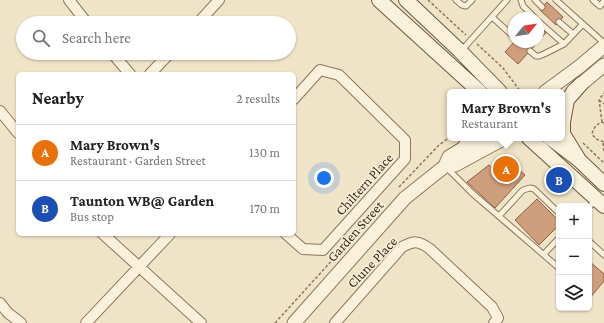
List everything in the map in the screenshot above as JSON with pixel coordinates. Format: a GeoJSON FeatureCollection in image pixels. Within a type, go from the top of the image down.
{"type":"FeatureCollection","features":[{"type":"Feature","properties":{"kind":"main road"},"geometry":{"type":"LineString","coordinates":[[379,0],[475,89]]}},
{"type":"Feature","properties":{"kind":"main road"},"geometry":{"type":"LineString","coordinates":[[406,0],[497,89]]}},
{"type":"Feature","properties":{"kind":"main road"},"geometry":{"type":"LineString","coordinates":[[565,111],[567,100],[581,84]]}},
{"type":"Feature","properties":{"kind":"main road"},"geometry":{"type":"LineString","coordinates":[[565,137],[579,160]]}},
{"type":"Feature","properties":{"kind":"main road"},"geometry":{"type":"LineString","coordinates":[[531,141],[596,204]]}},
{"type":"Feature","properties":{"kind":"main road"},"geometry":{"type":"LineString","coordinates":[[554,141],[579,160],[604,184]]}},
{"type":"Feature","properties":{"kind":"street"},"geometry":{"type":"LineString","coordinates":[[69,0],[82,16]]}},
{"type":"Feature","properties":{"kind":"street"},"geometry":{"type":"LineString","coordinates":[[204,16],[219,0]]}},
{"type":"Feature","properties":{"kind":"street"},"geometry":{"type":"LineString","coordinates":[[549,89],[579,67],[604,44]]}},
{"type":"Feature","properties":{"kind":"street"},"geometry":{"type":"LineString","coordinates":[[118,60],[128,72]]}},
{"type":"Feature","properties":{"kind":"street"},"geometry":{"type":"LineString","coordinates":[[152,72],[163,60]]}},
{"type":"Feature","properties":{"kind":"street"},"geometry":{"type":"LineString","coordinates":[[565,97],[604,66]]}},
{"type":"Feature","properties":{"kind":"street","name":"Chiltern Place"},"geometry":{"type":"LineString","coordinates":[[288,236],[303,249],[323,250],[405,159],[405,140],[339,75],[320,70],[296,97]]}},
{"type":"Feature","properties":{"kind":"street"},"geometry":{"type":"LineString","coordinates":[[0,111],[16,131]]}},
{"type":"Feature","properties":{"kind":"street","name":"Garden Street"},"geometry":{"type":"LineString","coordinates":[[445,166],[455,165],[500,141]]}},
{"type":"Feature","properties":{"kind":"street","name":"Garden Street"},"geometry":{"type":"LineString","coordinates":[[294,323],[405,198],[445,166],[449,157],[468,143]]}},
{"type":"Feature","properties":{"kind":"street"},"geometry":{"type":"LineString","coordinates":[[105,236],[201,323]]}},
{"type":"Feature","properties":{"kind":"street"},"geometry":{"type":"LineString","coordinates":[[86,323],[168,236]]}},
{"type":"Feature","properties":{"kind":"street","name":"Clune Place"},"geometry":{"type":"LineString","coordinates":[[335,323],[402,247],[410,243],[417,242],[423,243],[430,249],[492,307],[498,318],[494,323]]}},
{"type":"Feature","properties":{"kind":"street"},"geometry":{"type":"LineString","coordinates":[[0,303],[8,313],[21,323]]}},
{"type":"Feature","properties":{"kind":"lane"},"geometry":{"type":"LineString","coordinates":[[456,0],[462,5],[466,6],[472,0]]}},
{"type":"Feature","properties":{"kind":"lane"},"geometry":{"type":"LineString","coordinates":[[460,52],[507,0]]}},
{"type":"Feature","properties":{"kind":"lane"},"geometry":{"type":"LineString","coordinates":[[521,0],[523,6],[529,12]]}},
{"type":"Feature","properties":{"kind":"lane"},"geometry":{"type":"LineString","coordinates":[[535,0],[542,7]]}},
{"type":"Feature","properties":{"kind":"lane"},"geometry":{"type":"LineString","coordinates":[[556,0],[604,44]]}},
{"type":"Feature","properties":{"kind":"lane"},"geometry":{"type":"LineString","coordinates":[[593,0],[600,6],[604,1]]}},
{"type":"Feature","properties":{"kind":"lane"},"geometry":{"type":"LineString","coordinates":[[492,17],[508,32]]}},
{"type":"Feature","properties":{"kind":"lane"},"geometry":{"type":"LineString","coordinates":[[559,22],[573,34]]}},
{"type":"Feature","properties":{"kind":"lane"},"geometry":{"type":"LineString","coordinates":[[530,51],[536,56],[540,56],[564,44],[583,24]]}},
{"type":"Feature","properties":{"kind":"lane"},"geometry":{"type":"LineString","coordinates":[[544,26],[564,44]]}},
{"type":"Feature","properties":{"kind":"lane"},"geometry":{"type":"LineString","coordinates":[[445,166],[472,193],[556,265]]}},
{"type":"Feature","properties":{"kind":"lane"},"geometry":{"type":"LineString","coordinates":[[499,216],[522,190],[530,188],[534,189],[556,210]]}},
{"type":"Feature","properties":{"kind":"lane"},"geometry":{"type":"LineString","coordinates":[[544,254],[558,239]]}},
{"type":"Feature","properties":{"kind":"lane"},"geometry":{"type":"LineString","coordinates":[[592,244],[604,255]]}},
{"type":"Feature","properties":{"kind":"path"},"geometry":{"type":"LineString","coordinates":[[428,0],[468,36]]}},
{"type":"Feature","properties":{"kind":"path"},"geometry":{"type":"LineString","coordinates":[[478,46],[503,68],[519,89]]}},
{"type":"Feature","properties":{"kind":"path"},"geometry":{"type":"LineString","coordinates":[[592,134],[593,128],[603,122],[599,100],[604,93]]}},
{"type":"Feature","properties":{"kind":"path"},"geometry":{"type":"LineString","coordinates":[[599,100],[604,104]]}},
{"type":"Feature","properties":{"kind":"path"},"geometry":{"type":"LineString","coordinates":[[589,133],[596,139],[604,142],[604,153]]}},
{"type":"Feature","properties":{"kind":"path"},"geometry":{"type":"LineString","coordinates":[[397,190],[439,145],[447,139]]}},
{"type":"Feature","properties":{"kind":"path"},"geometry":{"type":"LineString","coordinates":[[580,140],[604,163]]}},
{"type":"Feature","properties":{"kind":"path"},"geometry":{"type":"LineString","coordinates":[[275,323],[376,212]]}},
{"type":"Feature","properties":{"kind":"building"},"geometry":{"type":"Polygon","coordinates":[[[547,2],[563,17],[556,25],[544,12],[540,10],[547,2]]]}},
{"type":"Feature","properties":{"kind":"building"},"geometry":{"type":"Polygon","coordinates":[[[509,48],[533,48],[518,64],[505,52],[509,48]]]}},
{"type":"Feature","properties":{"kind":"building"},"geometry":{"type":"Polygon","coordinates":[[[500,162],[518,166],[517,168],[525,175],[495,208],[467,182],[489,165],[492,168],[500,162]]]}},
{"type":"Feature","properties":{"kind":"building"},"geometry":{"type":"Polygon","coordinates":[[[537,199],[556,218],[556,228],[539,245],[515,220],[537,199]]]}},
{"type":"Feature","properties":{"kind":"building"},"geometry":{"type":"Polygon","coordinates":[[[592,264],[604,274],[604,281],[592,295],[592,264]]]}},
{"type":"Feature","properties":{"kind":"place","name":"Mary Brown's"},"geometry":{"type":"Point","coordinates":[506,169]}},
{"type":"Feature","properties":{"kind":"place","name":"Taunton WB@ Garden"},"geometry":{"type":"Point","coordinates":[559,180]}}]}
